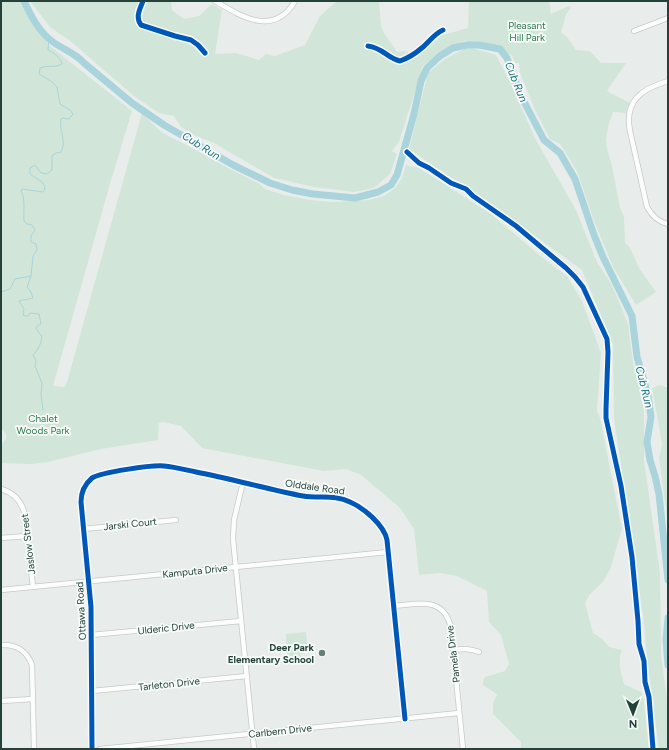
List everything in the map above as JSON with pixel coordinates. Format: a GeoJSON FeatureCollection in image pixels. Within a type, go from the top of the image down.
{"type":"FeatureCollection","features":[{"type":"Feature","properties":{"kind":"street"},"geometry":{"type":"LineString","coordinates":[[215,1],[246,18],[262,21],[272,20],[282,16],[296,1]]}},
{"type":"Feature","properties":{"kind":"street"},"geometry":{"type":"LineString","coordinates":[[634,30],[668,18]]}},
{"type":"Feature","properties":{"kind":"street"},"geometry":{"type":"LineString","coordinates":[[668,81],[653,86],[642,93],[632,106],[629,120],[630,131],[647,207],[656,219],[668,224]]}},
{"type":"Feature","properties":{"kind":"street","name":"Olddale Road"},"geometry":{"type":"LineString","coordinates":[[94,477],[104,474],[162,466],[304,496],[333,497],[350,501],[358,507],[381,527],[386,537],[405,719]]}},
{"type":"Feature","properties":{"kind":"street","name":"Ottawa Road"},"geometry":{"type":"LineString","coordinates":[[92,749],[91,635],[81,502],[82,493],[86,484],[94,477]]}},
{"type":"Feature","properties":{"kind":"street"},"geometry":{"type":"LineString","coordinates":[[243,482],[233,528],[254,749]]}},
{"type":"Feature","properties":{"kind":"street","name":"Jaslow Street"},"geometry":{"type":"LineString","coordinates":[[1,489],[17,498],[23,507],[33,587]]}},
{"type":"Feature","properties":{"kind":"street","name":"Jarski Court"},"geometry":{"type":"LineString","coordinates":[[83,529],[176,520]]}},
{"type":"Feature","properties":{"kind":"street"},"geometry":{"type":"LineString","coordinates":[[1,538],[27,536]]}},
{"type":"Feature","properties":{"kind":"street","name":"Kamputa Drive"},"geometry":{"type":"LineString","coordinates":[[1,590],[388,552]]}},
{"type":"Feature","properties":{"kind":"street","name":"Pamela Drive"},"geometry":{"type":"LineString","coordinates":[[394,606],[426,603],[439,608],[447,616],[450,622],[463,749]]}},
{"type":"Feature","properties":{"kind":"street","name":"Ulderic Drive"},"geometry":{"type":"LineString","coordinates":[[91,635],[241,621]]}},
{"type":"Feature","properties":{"kind":"street"},"geometry":{"type":"LineString","coordinates":[[1,645],[11,645],[17,647],[23,651],[31,661],[33,670],[34,749]]}},
{"type":"Feature","properties":{"kind":"street"},"geometry":{"type":"LineString","coordinates":[[453,650],[473,649],[479,652]]}},
{"type":"Feature","properties":{"kind":"street","name":"Tarleton Drive"},"geometry":{"type":"LineString","coordinates":[[92,691],[247,676]]}},
{"type":"Feature","properties":{"kind":"street"},"geometry":{"type":"LineString","coordinates":[[1,702],[33,699]]}},
{"type":"Feature","properties":{"kind":"street","name":"Carlbern Drive"},"geometry":{"type":"LineString","coordinates":[[100,749],[459,713]]}},
{"type":"Feature","properties":{"kind":"green space","name":"Chalet Woods Park"},"geometry":{"type":"Polygon","coordinates":[[[1,1],[20,1],[50,46],[132,111],[53,386],[64,387],[67,382],[142,113],[161,132],[258,183],[265,189],[284,195],[332,202],[369,200],[384,196],[395,188],[402,178],[406,165],[419,168],[491,214],[544,259],[567,276],[582,301],[601,353],[597,411],[600,418],[622,529],[610,570],[602,583],[590,594],[585,603],[593,633],[602,639],[609,647],[622,650],[620,663],[624,684],[641,692],[643,695],[649,749],[521,749],[521,742],[493,714],[493,703],[497,695],[483,685],[485,677],[505,671],[509,664],[501,635],[489,622],[487,591],[457,576],[440,573],[419,575],[414,529],[400,508],[361,475],[346,469],[324,471],[202,448],[181,426],[163,422],[159,423],[158,440],[101,449],[48,462],[31,464],[1,463],[1,444],[6,439],[6,434],[1,429],[1,1]]]}},
{"type":"Feature","properties":{"kind":"green space","name":"Pleasant Hill Park"},"geometry":{"type":"Polygon","coordinates":[[[30,1],[171,1],[172,10],[184,19],[199,16],[212,4],[222,10],[215,54],[236,53],[259,60],[266,54],[275,56],[305,45],[320,16],[337,1],[379,1],[381,26],[397,52],[402,51],[421,53],[436,37],[468,28],[469,1],[549,1],[551,14],[569,6],[571,8],[566,14],[561,33],[567,37],[576,50],[590,51],[601,63],[626,63],[607,91],[630,103],[626,113],[613,112],[606,139],[607,149],[612,166],[620,208],[624,216],[625,242],[630,248],[639,268],[656,292],[636,305],[613,267],[594,221],[577,171],[560,144],[550,139],[535,110],[520,73],[519,63],[515,63],[512,55],[472,42],[467,44],[467,40],[445,49],[423,66],[399,142],[392,151],[397,154],[390,174],[374,188],[354,192],[314,187],[274,178],[214,143],[196,136],[181,127],[174,116],[159,113],[134,96],[69,40],[50,27],[30,1]]]}},
{"type":"Feature","properties":{"kind":"green space"},"geometry":{"type":"Polygon","coordinates":[[[468,47],[496,55],[536,140],[576,210],[597,262],[612,285],[628,324],[633,363],[641,393],[644,412],[644,460],[660,573],[661,655],[668,707],[668,749],[659,749],[644,622],[614,418],[613,344],[582,270],[502,212],[409,149],[428,73],[445,59],[468,47]]]}},
{"type":"Feature","properties":{"kind":"green space"},"geometry":{"type":"Polygon","coordinates":[[[660,385],[668,388],[668,524],[659,458],[662,445],[652,388],[660,385]]]}},
{"type":"Feature","properties":{"kind":"green space"},"geometry":{"type":"Polygon","coordinates":[[[306,632],[307,644],[300,645],[301,658],[287,659],[286,634],[306,632]]]}},
{"type":"Feature","properties":{"kind":"waterway","name":"Cub Run"},"geometry":{"type":"LineString","coordinates":[[24,1],[36,23],[48,38],[77,57],[132,103],[164,125],[233,165],[270,183],[292,190],[313,194],[355,198],[378,192],[391,185],[397,175],[414,114],[421,81],[427,68],[440,56],[453,48],[467,45],[479,45],[500,49],[507,58],[521,96],[544,140],[560,153],[575,179],[603,257],[632,316],[637,357],[648,395],[651,417],[647,442],[659,494],[668,580]]}},
{"type":"Feature","properties":{"kind":"waterway"},"geometry":{"type":"LineString","coordinates":[[1,292],[10,289],[15,279],[31,276],[33,256],[37,250],[36,244],[31,242],[31,236],[35,230],[32,225],[27,224],[24,221],[24,202],[21,191],[22,189],[43,192],[45,189],[44,184],[30,174],[30,168],[35,165],[41,173],[47,174],[52,170],[52,156],[61,152],[63,148],[61,119],[69,119],[73,114],[70,110],[60,104],[57,87],[39,74],[40,68],[62,64],[60,59],[48,50],[49,39]]}},
{"type":"Feature","properties":{"kind":"waterway"},"geometry":{"type":"LineString","coordinates":[[31,276],[27,287],[33,298],[19,301],[24,309],[24,316],[28,316],[30,313],[39,314],[41,324],[36,328],[42,337],[39,347],[33,355],[36,361],[35,366],[42,383],[41,395],[43,410]]}},
{"type":"Feature","properties":{"kind":"waterway","name":"Cub Run"},"geometry":{"type":"LineString","coordinates":[[668,618],[666,640],[668,665]]}},
{"type":"Feature","properties":{"kind":"cycle path"},"geometry":{"type":"LineString","coordinates":[[143,1],[138,16],[141,25],[191,40],[205,53]]}},
{"type":"Feature","properties":{"kind":"cycle path"},"geometry":{"type":"LineString","coordinates":[[368,46],[378,49],[400,61],[415,53],[443,30]]}},
{"type":"Feature","properties":{"kind":"cycle path"},"geometry":{"type":"LineString","coordinates":[[407,152],[419,163],[451,183],[466,189],[473,196],[516,226],[566,268],[583,287],[607,339],[606,418],[621,486],[632,557],[639,644],[644,661],[645,682],[649,697],[653,749]]}},
{"type":"Feature","properties":{"kind":"cycle path"},"geometry":{"type":"LineString","coordinates":[[92,749],[91,607],[81,502],[85,486],[92,478],[127,469],[164,466],[303,496],[339,498],[355,505],[373,518],[382,529],[387,540],[405,719]]}},
{"type":"Feature","properties":{"kind":"place","name":"Deer Park Elementary School"},"geometry":{"type":"Point","coordinates":[322,653]}}]}
